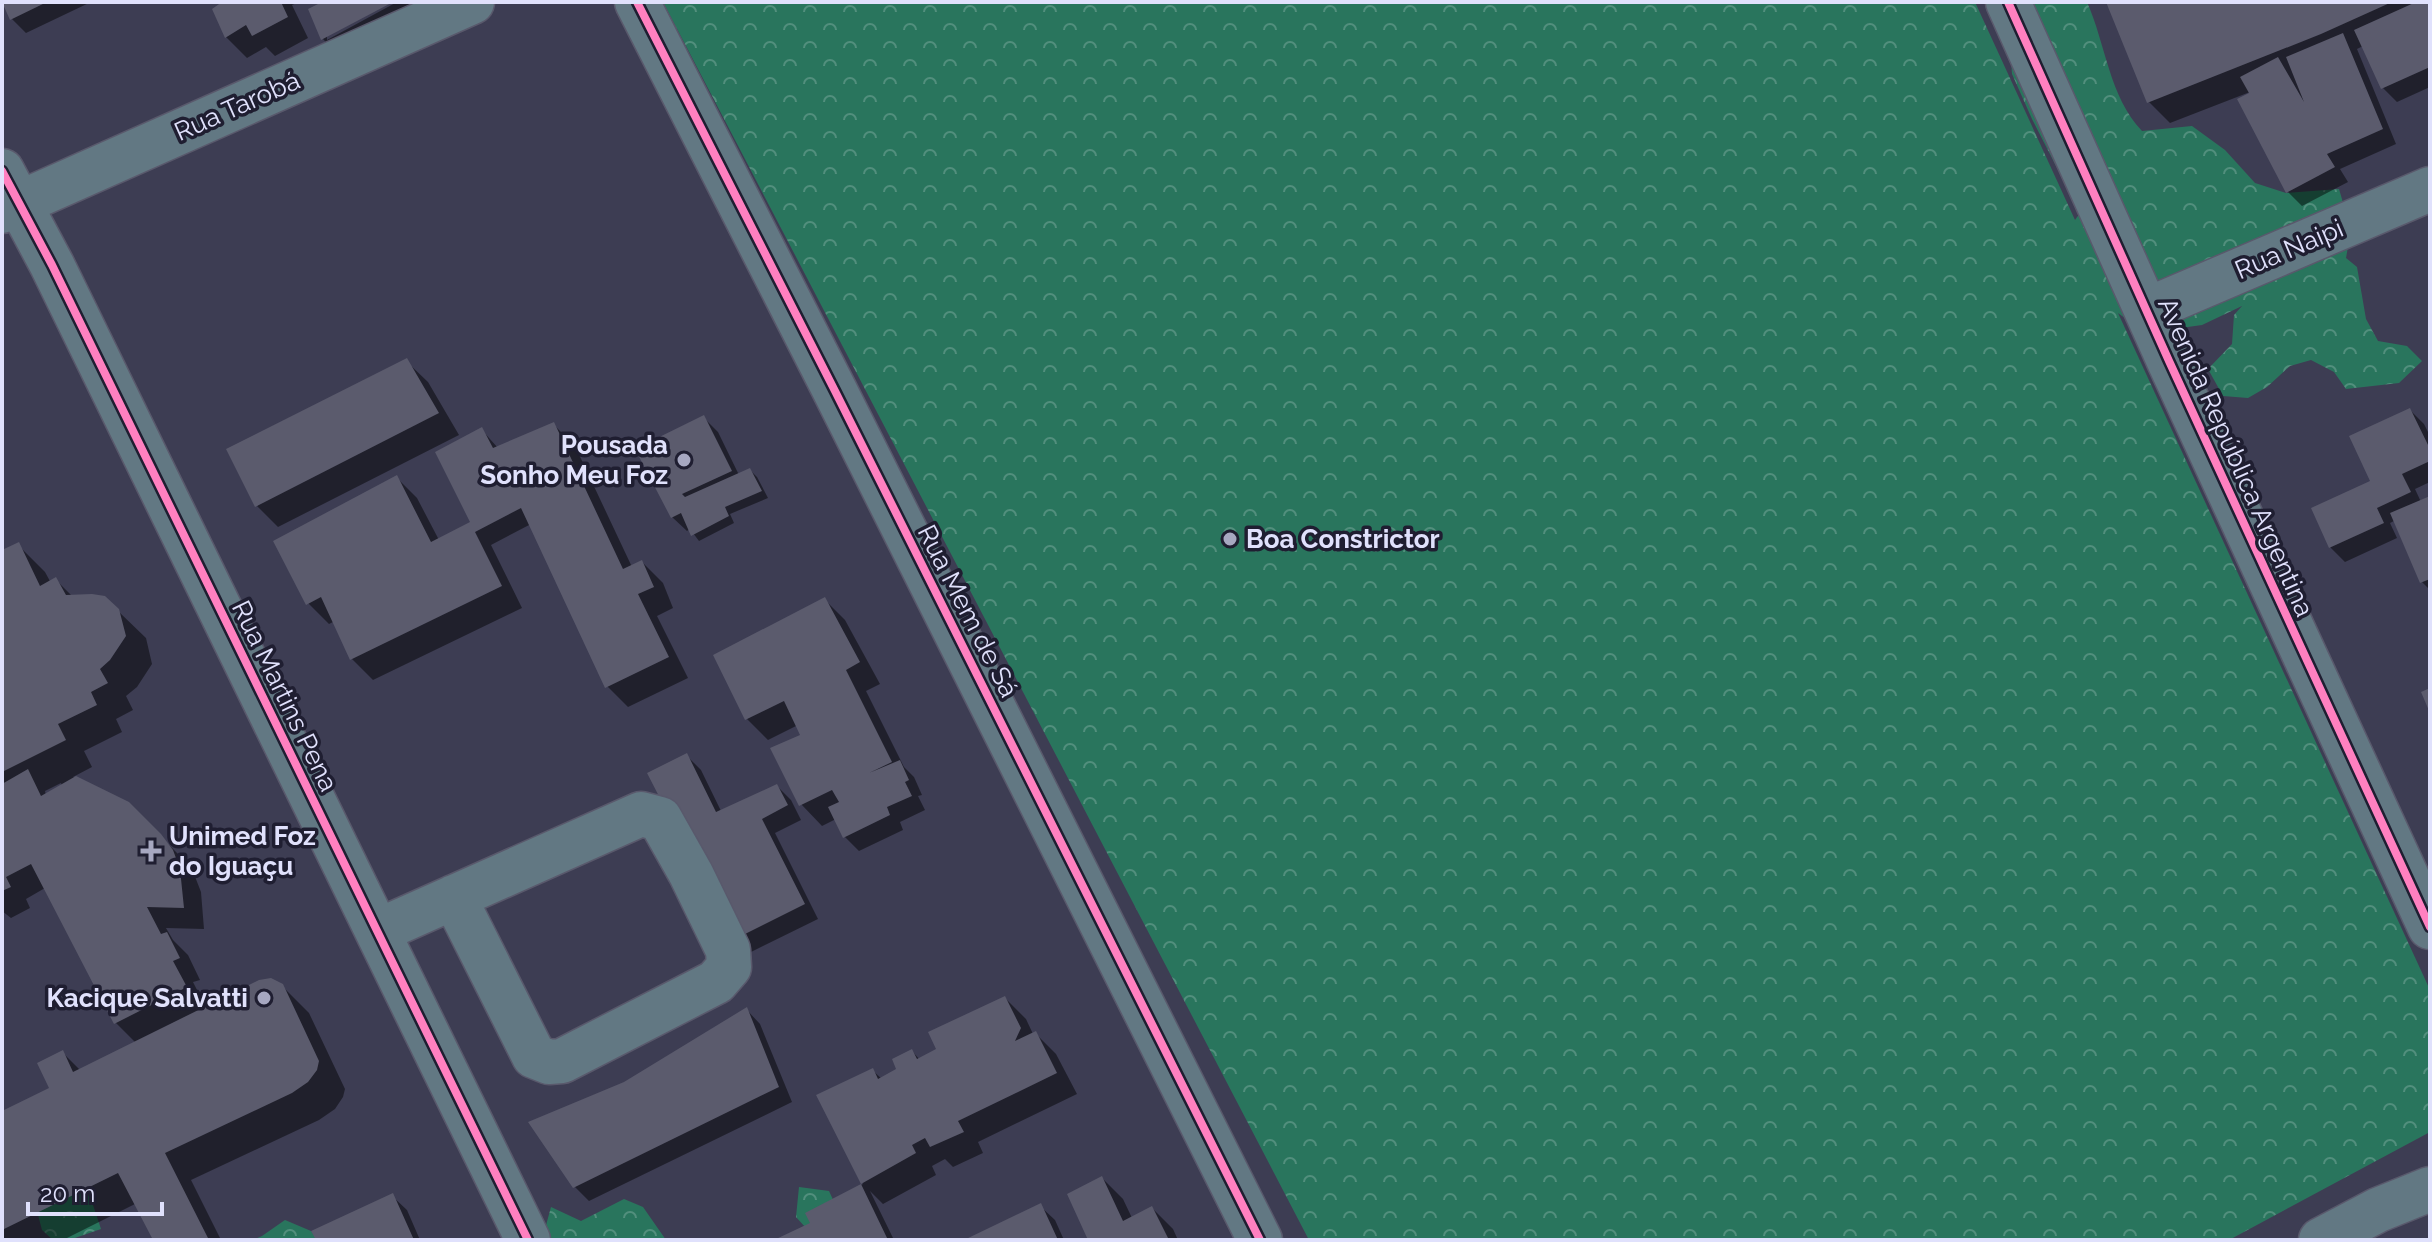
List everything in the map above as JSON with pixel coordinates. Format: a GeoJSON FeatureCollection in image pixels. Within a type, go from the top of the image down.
{"type":"FeatureCollection","features":[{"type":"Feature","properties":{"kind":"street","name":"Rua Tarobá"},"geometry":{"type":"LineString","coordinates":[[8,195],[472,2]]}},
{"type":"Feature","properties":{"kind":"street","name":"Rua Mem de Sá"},"geometry":{"type":"LineString","coordinates":[[637,2],[1260,1240]]}},
{"type":"Feature","properties":{"kind":"street","name":"Avenida República Argentina"},"geometry":{"type":"LineString","coordinates":[[2008,2],[2169,361],[2430,927]]}},
{"type":"Feature","properties":{"kind":"street","name":"Rua Naipi"},"geometry":{"type":"LineString","coordinates":[[2147,310],[2430,189]]}},
{"type":"Feature","properties":{"kind":"street","name":"Rua Martins Pena"},"geometry":{"type":"LineString","coordinates":[[8,195],[52,265],[528,1240]]}},
{"type":"Feature","properties":{"kind":"street"},"geometry":{"type":"LineString","coordinates":[[378,931],[454,897],[641,814],[660,819],[728,950],[729,967],[716,982],[562,1061],[549,1062],[534,1056],[454,897]]}},
{"type":"Feature","properties":{"kind":"street"},"geometry":{"type":"LineString","coordinates":[[2321,1240],[2378,1210],[2430,1189]]}},
{"type":"Feature","properties":{"kind":"green space"},"geometry":{"type":"Polygon","coordinates":[[[663,2],[1975,2],[2075,220],[2080,213],[2012,74],[2007,2],[2087,2],[2115,86],[2142,131],[2192,126],[2225,150],[2255,183],[2286,193],[2339,189],[2351,230],[2346,258],[2357,267],[2366,319],[2378,341],[2407,346],[2422,361],[2399,383],[2346,389],[2334,372],[2311,360],[2290,366],[2267,387],[2248,398],[2223,396],[2208,369],[2232,344],[2234,315],[2242,306],[2202,325],[2166,330],[2133,324],[2118,313],[2430,990],[2430,1132],[2229,1240],[1309,1240],[663,2]]]}},
{"type":"Feature","properties":{"kind":"green space"},"geometry":{"type":"Polygon","coordinates":[[[72,1175],[91,1199],[101,1229],[69,1240],[53,1240],[42,1230],[36,1207],[72,1175]]]}},
{"type":"Feature","properties":{"kind":"green space"},"geometry":{"type":"Polygon","coordinates":[[[799,1187],[829,1191],[841,1217],[817,1240],[796,1217],[799,1187]]]}},
{"type":"Feature","properties":{"kind":"green space"},"geometry":{"type":"Polygon","coordinates":[[[624,1199],[643,1207],[666,1240],[542,1240],[551,1207],[581,1221],[624,1199]]]}},
{"type":"Feature","properties":{"kind":"green space"},"geometry":{"type":"Polygon","coordinates":[[[285,1220],[311,1231],[318,1240],[253,1240],[285,1220]]]}},
{"type":"Feature","properties":{"kind":"building"},"geometry":{"type":"Polygon","coordinates":[[[2,2],[47,2],[10,20],[2,2]]]}},
{"type":"Feature","properties":{"kind":"building"},"geometry":{"type":"Polygon","coordinates":[[[222,2],[281,2],[288,17],[252,36],[246,25],[225,38],[212,9],[222,2]]]}},
{"type":"Feature","properties":{"kind":"building"},"geometry":{"type":"Polygon","coordinates":[[[322,2],[393,2],[321,40],[308,9],[322,2]]]}},
{"type":"Feature","properties":{"kind":"building"},"geometry":{"type":"Polygon","coordinates":[[[2106,2],[2392,2],[2321,34],[2147,103],[2106,2]]]}},
{"type":"Feature","properties":{"kind":"building"},"geometry":{"type":"Polygon","coordinates":[[[2416,2],[2430,2],[2430,67],[2381,89],[2354,30],[2416,2]]]}},
{"type":"Feature","properties":{"kind":"building"},"geometry":{"type":"Polygon","coordinates":[[[2343,33],[2383,129],[2327,154],[2335,167],[2286,193],[2237,99],[2249,93],[2240,77],[2278,57],[2304,102],[2286,57],[2343,33]]]}},
{"type":"Feature","properties":{"kind":"building"},"geometry":{"type":"Polygon","coordinates":[[[407,358],[439,413],[255,507],[226,449],[407,358]]]}},
{"type":"Feature","properties":{"kind":"building"},"geometry":{"type":"Polygon","coordinates":[[[2410,408],[2430,449],[2430,461],[2402,474],[2411,492],[2377,508],[2384,523],[2329,548],[2311,508],[2370,481],[2349,436],[2410,408]]]}},
{"type":"Feature","properties":{"kind":"building","name":"Pousada Sonho Meu Foz"},"geometry":{"type":"Polygon","coordinates":[[[704,415],[732,471],[682,494],[685,497],[750,468],[762,491],[725,507],[729,516],[691,536],[681,513],[671,518],[635,449],[704,415]]]}},
{"type":"Feature","properties":{"kind":"building"},"geometry":{"type":"Polygon","coordinates":[[[554,422],[623,569],[642,560],[654,587],[638,594],[669,657],[605,688],[521,508],[475,532],[502,586],[350,660],[321,597],[306,605],[273,541],[397,475],[431,542],[470,522],[435,452],[482,427],[493,448],[554,422]]]}},
{"type":"Feature","properties":{"kind":"building"},"geometry":{"type":"Polygon","coordinates":[[[2430,496],[2430,579],[2420,583],[2390,513],[2430,496]]]}},
{"type":"Feature","properties":{"kind":"building"},"geometry":{"type":"Polygon","coordinates":[[[19,542],[40,586],[56,577],[66,595],[105,596],[119,609],[126,636],[100,669],[108,683],[91,692],[97,705],[58,724],[66,740],[2,772],[2,550],[19,542]]]}},
{"type":"Feature","properties":{"kind":"building"},"geometry":{"type":"Polygon","coordinates":[[[825,597],[860,662],[846,670],[892,762],[869,773],[900,760],[912,796],[887,807],[890,815],[843,838],[828,807],[839,802],[832,790],[799,806],[770,748],[800,735],[784,701],[745,720],[713,655],[825,597]]]}},
{"type":"Feature","properties":{"kind":"building"},"geometry":{"type":"Polygon","coordinates":[[[2430,688],[2430,713],[2421,692],[2430,688]]]}},
{"type":"Feature","properties":{"kind":"building"},"geometry":{"type":"Polygon","coordinates":[[[687,753],[716,812],[777,784],[788,805],[762,819],[805,904],[733,940],[647,773],[687,753]]]}},
{"type":"Feature","properties":{"kind":"building"},"geometry":{"type":"Polygon","coordinates":[[[28,769],[41,796],[76,776],[129,802],[173,850],[180,869],[184,908],[147,907],[161,934],[167,932],[180,958],[173,961],[187,987],[114,1024],[31,864],[6,877],[11,887],[2,891],[2,784],[28,769]]]}},
{"type":"Feature","properties":{"kind":"building"},"geometry":{"type":"Polygon","coordinates":[[[271,978],[283,984],[319,1061],[317,1070],[308,1082],[292,1093],[165,1153],[209,1240],[153,1240],[118,1173],[2,1230],[2,1111],[49,1088],[37,1063],[63,1050],[73,1072],[259,980],[271,978]]]}},
{"type":"Feature","properties":{"kind":"building"},"geometry":{"type":"Polygon","coordinates":[[[1005,996],[1021,1028],[1015,1041],[1036,1031],[1057,1073],[958,1121],[964,1132],[930,1147],[925,1138],[912,1145],[916,1153],[861,1184],[816,1095],[873,1068],[878,1079],[896,1069],[892,1059],[912,1049],[917,1059],[936,1049],[928,1032],[1005,996]]]}},
{"type":"Feature","properties":{"kind":"building"},"geometry":{"type":"Polygon","coordinates":[[[747,1007],[779,1087],[573,1188],[528,1122],[624,1082],[747,1007]]]}},
{"type":"Feature","properties":{"kind":"building"},"geometry":{"type":"Polygon","coordinates":[[[1102,1176],[1123,1221],[1152,1206],[1169,1240],[1088,1240],[1067,1194],[1102,1176]]]}},
{"type":"Feature","properties":{"kind":"building"},"geometry":{"type":"Polygon","coordinates":[[[861,1184],[888,1240],[774,1240],[810,1223],[805,1213],[861,1184]]]}},
{"type":"Feature","properties":{"kind":"building"},"geometry":{"type":"Polygon","coordinates":[[[393,1193],[414,1240],[316,1240],[311,1231],[393,1193]]]}},
{"type":"Feature","properties":{"kind":"building"},"geometry":{"type":"Polygon","coordinates":[[[1041,1203],[1058,1240],[964,1240],[1041,1203]]]}},
{"type":"Feature","properties":{"kind":"cycle path"},"geometry":{"type":"LineString","coordinates":[[637,2],[1260,1240]]}},
{"type":"Feature","properties":{"kind":"cycle path"},"geometry":{"type":"LineString","coordinates":[[2008,2],[2169,361],[2430,927]]}},
{"type":"Feature","properties":{"kind":"cycle path"},"geometry":{"type":"LineString","coordinates":[[2,171],[52,265],[528,1240]]}},
{"type":"Feature","properties":{"kind":"place","name":"Pousada Sonho Meu Foz"},"geometry":{"type":"Point","coordinates":[684,460]}},
{"type":"Feature","properties":{"kind":"place","name":"Boa Constrictor"},"geometry":{"type":"Point","coordinates":[1230,539]}},
{"type":"Feature","properties":{"kind":"place","name":"Unimed Foz do Iguaçu"},"geometry":{"type":"Point","coordinates":[151,851]}},
{"type":"Feature","properties":{"kind":"place","name":"Kacique Salvatti"},"geometry":{"type":"Point","coordinates":[264,998]}}]}
